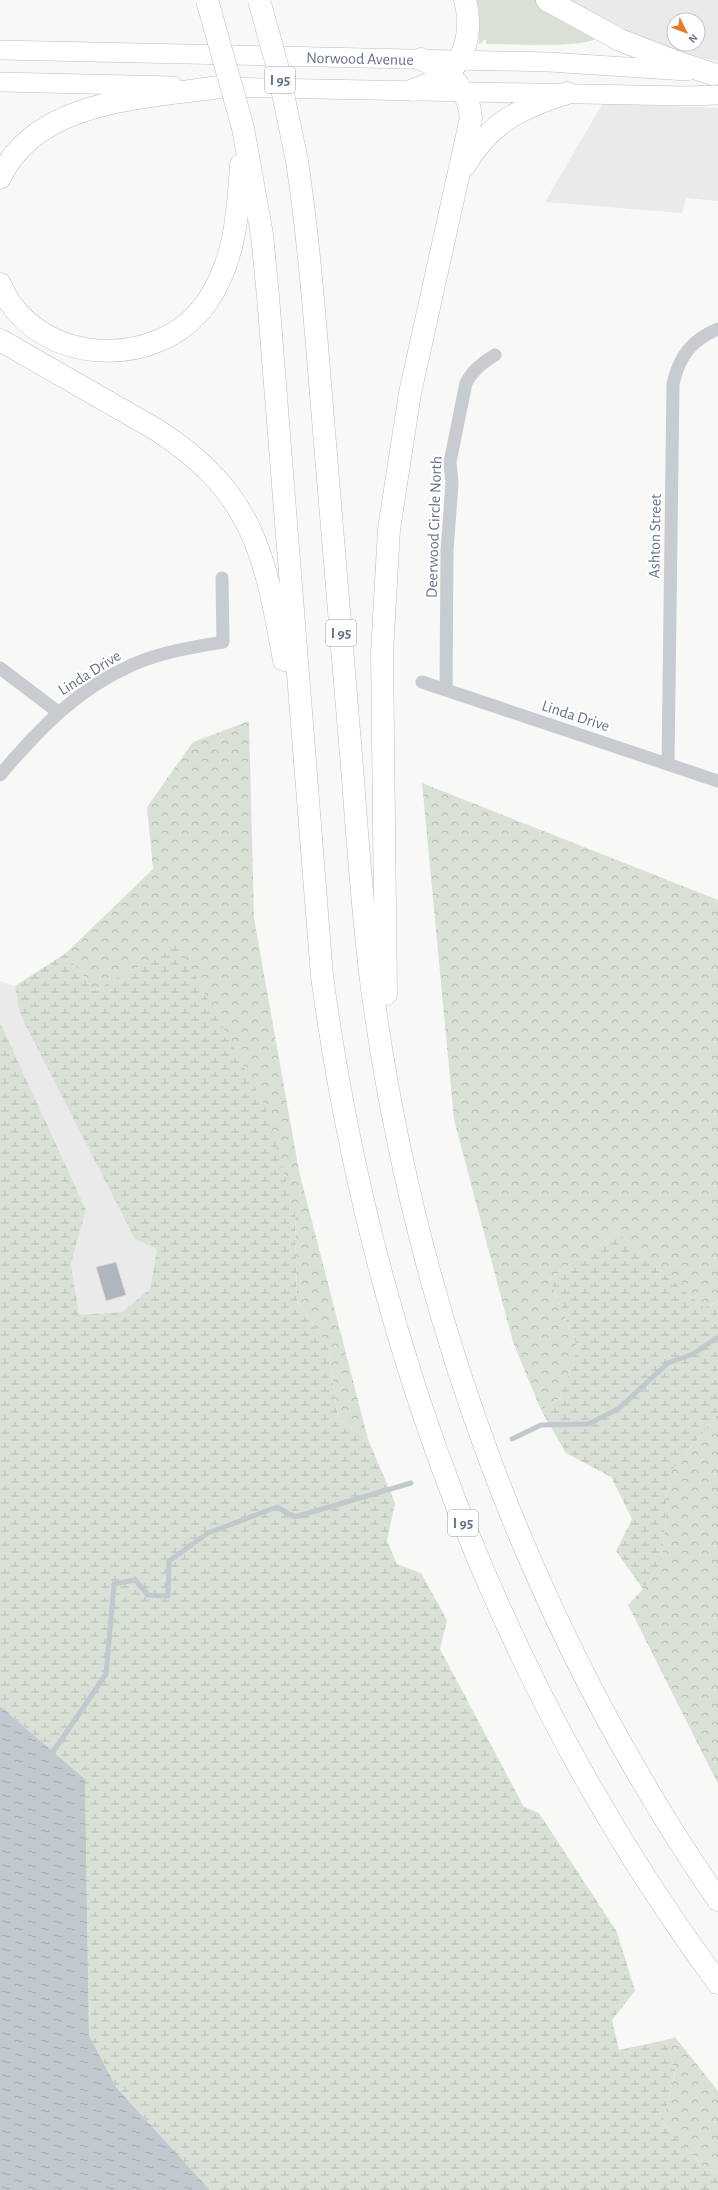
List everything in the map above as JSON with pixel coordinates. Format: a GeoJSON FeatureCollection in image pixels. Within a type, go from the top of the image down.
{"type":"FeatureCollection","features":[{"type":"Feature","properties":{"kind":"highway","name":"I 95"},"geometry":{"type":"LineString","coordinates":[[207,0],[243,128],[245,161],[262,236],[268,296],[316,917],[330,1033],[352,1157],[380,1272],[411,1379],[450,1491],[496,1601],[576,1760],[636,1862],[718,1983]]}},
{"type":"Feature","properties":{"kind":"highway","name":"I 95"},"geometry":{"type":"LineString","coordinates":[[258,0],[282,87],[297,162],[312,282],[364,922],[371,983],[390,1104],[415,1220],[446,1331],[481,1438],[504,1499],[552,1607],[606,1716],[666,1820],[718,1900]]}},
{"type":"Feature","properties":{"kind":"highway"},"geometry":{"type":"LineString","coordinates":[[413,90],[433,82],[453,66],[466,45],[468,12],[465,0]]}},
{"type":"Feature","properties":{"kind":"highway"},"geometry":{"type":"LineString","coordinates":[[547,0],[620,40],[666,58],[716,82]]}},
{"type":"Feature","properties":{"kind":"highway"},"geometry":{"type":"LineString","coordinates":[[421,59],[436,66],[453,66]]}},
{"type":"Feature","properties":{"kind":"highway"},"geometry":{"type":"LineString","coordinates":[[390,1104],[384,944],[382,661],[388,542],[394,487],[410,393],[471,118],[470,103],[463,91],[453,66]]}},
{"type":"Feature","properties":{"kind":"highway"},"geometry":{"type":"LineString","coordinates":[[0,178],[5,168],[30,140],[52,124],[73,114],[119,102],[220,87]]}},
{"type":"Feature","properties":{"kind":"highway"},"geometry":{"type":"LineString","coordinates":[[459,176],[476,147],[496,126],[510,116],[535,104],[567,93]]}},
{"type":"Feature","properties":{"kind":"highway"},"geometry":{"type":"LineString","coordinates":[[0,284],[4,293],[17,311],[33,326],[53,338],[79,348],[105,352],[127,350],[156,342],[190,321],[206,303],[218,283],[228,262],[234,235],[245,161]]}},
{"type":"Feature","properties":{"kind":"highway"},"geometry":{"type":"LineString","coordinates":[[4,345],[180,445],[210,471],[234,502],[257,542],[271,589],[305,776]]}},
{"type":"Feature","properties":{"kind":"main road","name":"Norwood Avenue"},"geometry":{"type":"LineString","coordinates":[[0,50],[421,59]]}},
{"type":"Feature","properties":{"kind":"main road"},"geometry":{"type":"LineString","coordinates":[[453,66],[610,64],[716,82]]}},
{"type":"Feature","properties":{"kind":"main road","name":"Norwood Avenue"},"geometry":{"type":"LineString","coordinates":[[0,82],[685,96],[716,82]]}},
{"type":"Feature","properties":{"kind":"street","name":"Ashton Street"},"geometry":{"type":"LineString","coordinates":[[668,764],[673,384],[676,369],[694,341],[718,329]]}},
{"type":"Feature","properties":{"kind":"street","name":"Deerwood Circle North"},"geometry":{"type":"LineString","coordinates":[[446,690],[447,551],[452,483],[450,462],[466,383],[472,372],[482,363],[495,355]]}},
{"type":"Feature","properties":{"kind":"street","name":"Linda Drive"},"geometry":{"type":"LineString","coordinates":[[0,775],[36,733],[58,712],[96,684],[135,663],[166,653],[223,642],[222,578]]}},
{"type":"Feature","properties":{"kind":"street"},"geometry":{"type":"LineString","coordinates":[[0,668],[58,712]]}},
{"type":"Feature","properties":{"kind":"street","name":"Linda Drive"},"geometry":{"type":"LineString","coordinates":[[422,682],[718,781]]}},
{"type":"Feature","properties":{"kind":"shaded area"},"geometry":{"type":"Polygon","coordinates":[[[563,0],[718,0],[718,61],[673,52],[706,52],[706,12],[666,12],[666,50],[651,45],[563,0]]]}},
{"type":"Feature","properties":{"kind":"shaded area"},"geometry":{"type":"Polygon","coordinates":[[[603,103],[718,108],[718,201],[686,198],[682,213],[545,202],[603,103]]]}},
{"type":"Feature","properties":{"kind":"shaded area"},"geometry":{"type":"Polygon","coordinates":[[[0,981],[15,986],[20,1014],[157,1249],[150,1289],[122,1312],[79,1316],[71,1264],[86,1210],[0,1022],[0,981]]]}},
{"type":"Feature","properties":{"kind":"green space"},"geometry":{"type":"Polygon","coordinates":[[[476,0],[536,0],[595,39],[587,42],[560,45],[486,44],[486,40],[483,40],[482,43],[479,44],[479,19],[476,0]]]}},
{"type":"Feature","properties":{"kind":"green space"},"geometry":{"type":"Polygon","coordinates":[[[249,721],[254,918],[299,1171],[368,1439],[338,1419],[328,1346],[297,1301],[295,1213],[178,945],[94,991],[66,953],[153,869],[147,807],[193,742],[249,721]]]}},
{"type":"Feature","properties":{"kind":"green space"},"geometry":{"type":"Polygon","coordinates":[[[422,783],[718,900],[718,1301],[704,1308],[618,1233],[549,1278],[578,1348],[560,1398],[541,1410],[513,1342],[454,1120],[422,783]]]}},
{"type":"Feature","properties":{"kind":"green space"},"geometry":{"type":"Polygon","coordinates":[[[178,944],[265,1106],[295,1213],[297,1301],[328,1346],[338,1419],[368,1439],[395,1503],[387,1541],[397,1564],[421,1573],[447,1620],[440,1649],[524,1807],[539,1813],[617,1932],[635,1991],[612,2020],[619,2050],[666,2040],[675,2071],[663,2122],[705,2169],[718,2172],[718,2190],[210,2190],[116,2087],[89,2035],[85,1779],[0,1706],[0,1022],[86,1210],[71,1264],[79,1315],[122,1312],[150,1289],[157,1249],[135,1239],[20,1014],[15,986],[66,953],[94,991],[178,944]]]}},
{"type":"Feature","properties":{"kind":"green space"},"geometry":{"type":"Polygon","coordinates":[[[618,1233],[704,1308],[718,1301],[718,1414],[669,1474],[662,1560],[643,1589],[616,1551],[632,1519],[611,1477],[566,1453],[541,1410],[560,1398],[578,1348],[549,1278],[618,1233]]]}},
{"type":"Feature","properties":{"kind":"green space"},"geometry":{"type":"Polygon","coordinates":[[[718,1414],[718,1784],[628,1605],[643,1589],[662,1560],[669,1474],[718,1414]]]}},
{"type":"Feature","properties":{"kind":"green space"},"geometry":{"type":"Polygon","coordinates":[[[675,2037],[718,2091],[718,2172],[705,2169],[663,2122],[675,2072],[666,2040],[675,2037]]]}},
{"type":"Feature","properties":{"kind":"water"},"geometry":{"type":"Polygon","coordinates":[[[0,1706],[85,1779],[89,2035],[116,2087],[210,2190],[0,2190],[0,1706]]]}},
{"type":"Feature","properties":{"kind":"building"},"geometry":{"type":"Polygon","coordinates":[[[116,1262],[126,1295],[106,1301],[96,1267],[116,1262]]]}},
{"type":"Feature","properties":{"kind":"waterway"},"geometry":{"type":"LineString","coordinates":[[512,1439],[541,1425],[588,1424],[618,1409],[668,1363],[693,1354],[718,1337]]}},
{"type":"Feature","properties":{"kind":"waterway"},"geometry":{"type":"LineString","coordinates":[[53,1752],[106,1674],[114,1584],[135,1580],[148,1595],[168,1596],[169,1561],[208,1533],[277,1507],[295,1517],[411,1483]]}}]}
